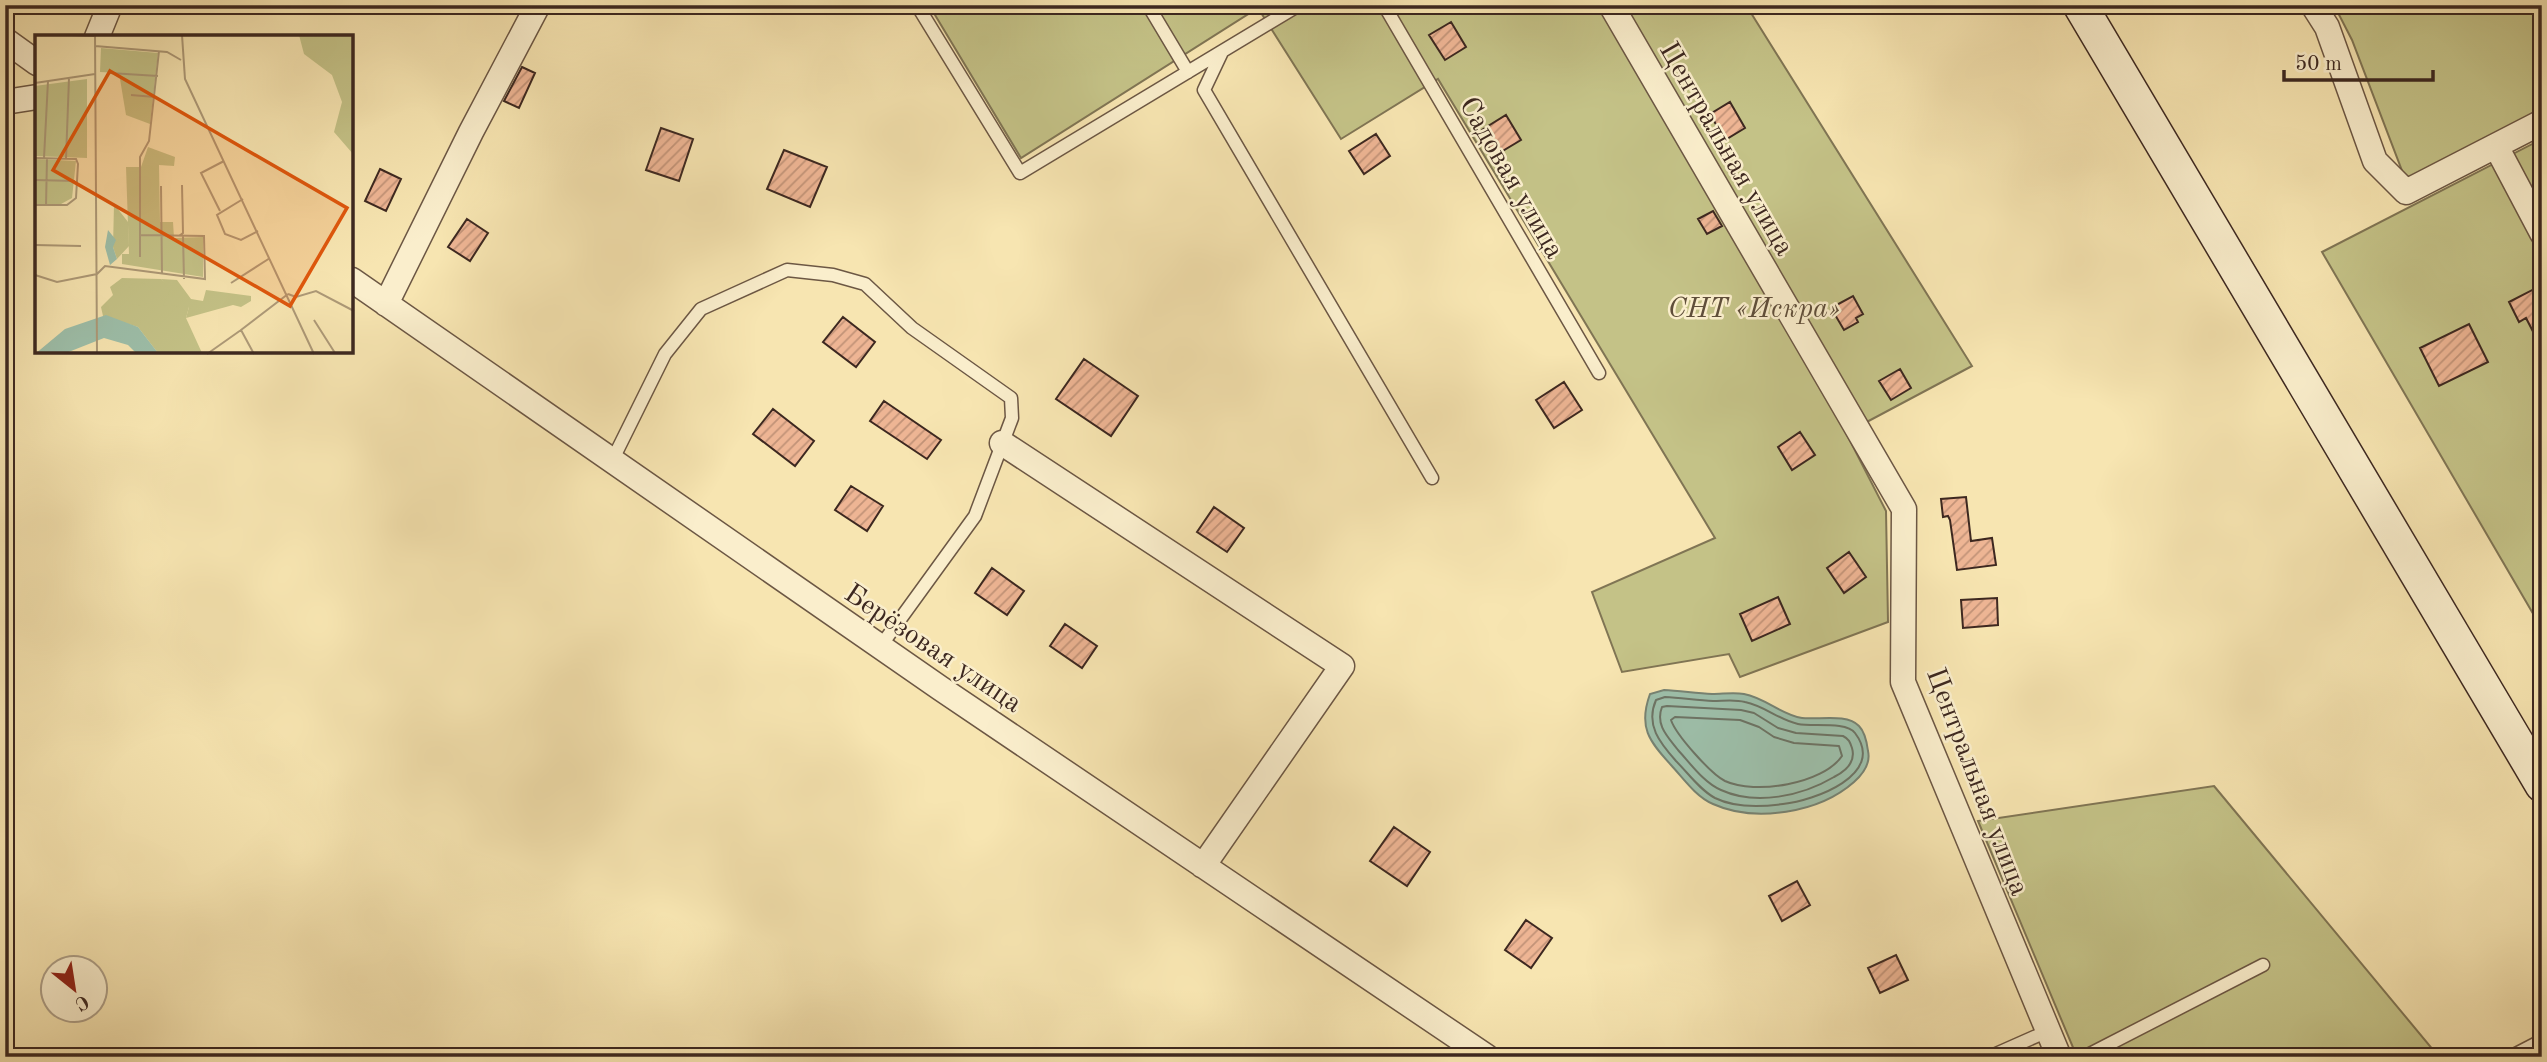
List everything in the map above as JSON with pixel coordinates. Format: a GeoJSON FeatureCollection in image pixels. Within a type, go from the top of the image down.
{"type":"FeatureCollection","features":[{"type":"Feature","properties":{"kind":"main road"},"geometry":{"type":"LineString","coordinates":[[2080,5],[2542,785]]}},
{"type":"Feature","properties":{"kind":"street"},"geometry":{"type":"LineString","coordinates":[[98,35],[110,5]]}},
{"type":"Feature","properties":{"kind":"street"},"geometry":{"type":"LineString","coordinates":[[386,304],[471,132],[538,5]]}},
{"type":"Feature","properties":{"kind":"street","name":"Центральная улица"},"geometry":{"type":"LineString","coordinates":[[1611,5],[1904,509],[1903,682],[2059,1057]]}},
{"type":"Feature","properties":{"kind":"street"},"geometry":{"type":"LineString","coordinates":[[2319,7],[2375,161],[2406,192],[2542,122]]}},
{"type":"Feature","properties":{"kind":"street"},"geometry":{"type":"LineString","coordinates":[[5,40],[35,62]]}},
{"type":"Feature","properties":{"kind":"street"},"geometry":{"type":"LineString","coordinates":[[5,102],[35,97]]}},
{"type":"Feature","properties":{"kind":"street"},"geometry":{"type":"LineString","coordinates":[[2496,146],[2542,233]]}},
{"type":"Feature","properties":{"kind":"street","name":"Берёзовая улица"},"geometry":{"type":"LineString","coordinates":[[354,282],[880,647],[1488,1057]]}},
{"type":"Feature","properties":{"kind":"street"},"geometry":{"type":"LineString","coordinates":[[1002,443],[1342,666],[1203,866]]}},
{"type":"Feature","properties":{"kind":"lane"},"geometry":{"type":"LineString","coordinates":[[917,5],[1020,173],[1299,5]]}},
{"type":"Feature","properties":{"kind":"lane"},"geometry":{"type":"LineString","coordinates":[[1148,5],[1188,72]]}},
{"type":"Feature","properties":{"kind":"lane","name":"Садовая улица"},"geometry":{"type":"LineString","coordinates":[[1384,5],[1599,373]]}},
{"type":"Feature","properties":{"kind":"lane"},"geometry":{"type":"LineString","coordinates":[[1222,52],[1204,90],[1432,478]]}},
{"type":"Feature","properties":{"kind":"lane"},"geometry":{"type":"LineString","coordinates":[[612,461],[665,354],[701,309],[787,270],[833,275],[865,284],[912,328],[1011,398],[1012,418],[975,516],[880,647]]}},
{"type":"Feature","properties":{"kind":"lane"},"geometry":{"type":"LineString","coordinates":[[2084,1057],[2263,965]]}},
{"type":"Feature","properties":{"kind":"lane"},"geometry":{"type":"LineString","coordinates":[[1989,1057],[2048,1031]]}},
{"type":"Feature","properties":{"kind":"lane"},"geometry":{"type":"LineString","coordinates":[[2510,1057],[2537,1043]]}},
{"type":"Feature","properties":{"kind":"green space","name":"СНТ «Искра»"},"geometry":{"type":"Polygon","coordinates":[[[929,5],[1746,5],[1972,366],[1846,433],[1886,511],[1888,622],[1740,677],[1729,654],[1622,672],[1592,592],[1715,538],[1438,79],[1341,139],[1258,8],[1021,158],[929,5]]]}},
{"type":"Feature","properties":{"kind":"green space"},"geometry":{"type":"Polygon","coordinates":[[[2334,5],[2542,5],[2542,110],[2406,181],[2352,40],[2334,5]]]}},
{"type":"Feature","properties":{"kind":"green space"},"geometry":{"type":"Polygon","coordinates":[[[2542,139],[2542,629],[2322,252],[2542,139]]]}},
{"type":"Feature","properties":{"kind":"green space"},"geometry":{"type":"Polygon","coordinates":[[[2214,786],[2439,1057],[2077,1057],[1978,821],[2214,786]]]}},
{"type":"Feature","properties":{"kind":"water"},"geometry":{"type":"Polygon","coordinates":[[[1664,690],[1744,694],[1794,716],[1854,722],[1864,734],[1869,756],[1867,764],[1857,779],[1840,793],[1805,808],[1767,814],[1730,810],[1713,804],[1690,787],[1657,748],[1648,733],[1645,716],[1650,694],[1664,690]]]}},
{"type":"Feature","properties":{"kind":"building"},"geometry":{"type":"Polygon","coordinates":[[[1451,22],[1466,47],[1445,60],[1429,35],[1451,22]]]}},
{"type":"Feature","properties":{"kind":"building"},"geometry":{"type":"Polygon","coordinates":[[[522,67],[535,73],[519,108],[504,101],[522,67]]]}},
{"type":"Feature","properties":{"kind":"building"},"geometry":{"type":"Polygon","coordinates":[[[1730,102],[1745,128],[1725,140],[1710,114],[1730,102]]]}},
{"type":"Feature","properties":{"kind":"building"},"geometry":{"type":"Polygon","coordinates":[[[1506,115],[1521,140],[1494,156],[1480,131],[1506,115]]]}},
{"type":"Feature","properties":{"kind":"building"},"geometry":{"type":"Polygon","coordinates":[[[661,128],[693,139],[679,181],[646,170],[661,128]]]}},
{"type":"Feature","properties":{"kind":"building"},"geometry":{"type":"Polygon","coordinates":[[[1376,134],[1390,156],[1364,174],[1349,151],[1376,134]]]}},
{"type":"Feature","properties":{"kind":"building"},"geometry":{"type":"Polygon","coordinates":[[[784,150],[827,167],[810,207],[767,189],[784,150]]]}},
{"type":"Feature","properties":{"kind":"building"},"geometry":{"type":"Polygon","coordinates":[[[380,169],[401,179],[386,211],[365,201],[380,169]]]}},
{"type":"Feature","properties":{"kind":"building"},"geometry":{"type":"Polygon","coordinates":[[[1713,211],[1722,226],[1707,234],[1698,219],[1713,211]]]}},
{"type":"Feature","properties":{"kind":"building"},"geometry":{"type":"Polygon","coordinates":[[[467,219],[488,233],[470,261],[448,247],[467,219]]]}},
{"type":"Feature","properties":{"kind":"building"},"geometry":{"type":"Polygon","coordinates":[[[2542,285],[2542,349],[2526,318],[2519,322],[2509,302],[2542,285]]]}},
{"type":"Feature","properties":{"kind":"building"},"geometry":{"type":"Polygon","coordinates":[[[1853,296],[1863,314],[1856,318],[1858,322],[1844,330],[1831,308],[1853,296]]]}},
{"type":"Feature","properties":{"kind":"building"},"geometry":{"type":"Polygon","coordinates":[[[843,317],[875,342],[856,367],[823,342],[843,317]]]}},
{"type":"Feature","properties":{"kind":"building"},"geometry":{"type":"Polygon","coordinates":[[[2469,324],[2488,362],[2439,386],[2420,348],[2469,324]]]}},
{"type":"Feature","properties":{"kind":"building"},"geometry":{"type":"Polygon","coordinates":[[[1084,359],[1138,396],[1111,436],[1056,399],[1084,359]]]}},
{"type":"Feature","properties":{"kind":"building"},"geometry":{"type":"Polygon","coordinates":[[[1900,369],[1911,388],[1891,400],[1879,381],[1900,369]]]}},
{"type":"Feature","properties":{"kind":"building"},"geometry":{"type":"Polygon","coordinates":[[[1564,382],[1582,410],[1554,428],[1536,400],[1564,382]]]}},
{"type":"Feature","properties":{"kind":"building"},"geometry":{"type":"Polygon","coordinates":[[[884,401],[941,440],[927,459],[870,421],[884,401]]]}},
{"type":"Feature","properties":{"kind":"building"},"geometry":{"type":"Polygon","coordinates":[[[773,409],[814,441],[795,466],[753,434],[773,409]]]}},
{"type":"Feature","properties":{"kind":"building"},"geometry":{"type":"Polygon","coordinates":[[[1800,432],[1815,455],[1792,470],[1778,447],[1800,432]]]}},
{"type":"Feature","properties":{"kind":"building"},"geometry":{"type":"Polygon","coordinates":[[[851,486],[883,506],[867,531],[835,510],[851,486]]]}},
{"type":"Feature","properties":{"kind":"building"},"geometry":{"type":"Polygon","coordinates":[[[1966,497],[1971,541],[1992,538],[1996,565],[1957,570],[1950,520],[1948,516],[1943,517],[1941,499],[1966,497]]]}},
{"type":"Feature","properties":{"kind":"building"},"geometry":{"type":"Polygon","coordinates":[[[1214,507],[1244,528],[1227,552],[1197,532],[1214,507]]]}},
{"type":"Feature","properties":{"kind":"building"},"geometry":{"type":"Polygon","coordinates":[[[1849,552],[1866,577],[1844,593],[1827,568],[1849,552]]]}},
{"type":"Feature","properties":{"kind":"building"},"geometry":{"type":"Polygon","coordinates":[[[992,568],[1024,591],[1007,615],[975,593],[992,568]]]}},
{"type":"Feature","properties":{"kind":"building"},"geometry":{"type":"Polygon","coordinates":[[[1778,597],[1790,624],[1752,641],[1740,614],[1778,597]]]}},
{"type":"Feature","properties":{"kind":"building"},"geometry":{"type":"Polygon","coordinates":[[[1997,598],[1998,625],[1963,628],[1961,600],[1997,598]]]}},
{"type":"Feature","properties":{"kind":"building"},"geometry":{"type":"Polygon","coordinates":[[[1065,624],[1097,646],[1082,668],[1050,646],[1065,624]]]}},
{"type":"Feature","properties":{"kind":"building"},"geometry":{"type":"Polygon","coordinates":[[[1394,827],[1430,852],[1407,886],[1370,861],[1394,827]]]}},
{"type":"Feature","properties":{"kind":"building"},"geometry":{"type":"Polygon","coordinates":[[[1797,881],[1810,905],[1782,921],[1769,896],[1797,881]]]}},
{"type":"Feature","properties":{"kind":"building"},"geometry":{"type":"Polygon","coordinates":[[[1526,920],[1552,938],[1531,968],[1505,950],[1526,920]]]}},
{"type":"Feature","properties":{"kind":"building"},"geometry":{"type":"Polygon","coordinates":[[[1896,955],[1908,980],[1880,993],[1868,968],[1896,955]]]}}]}
